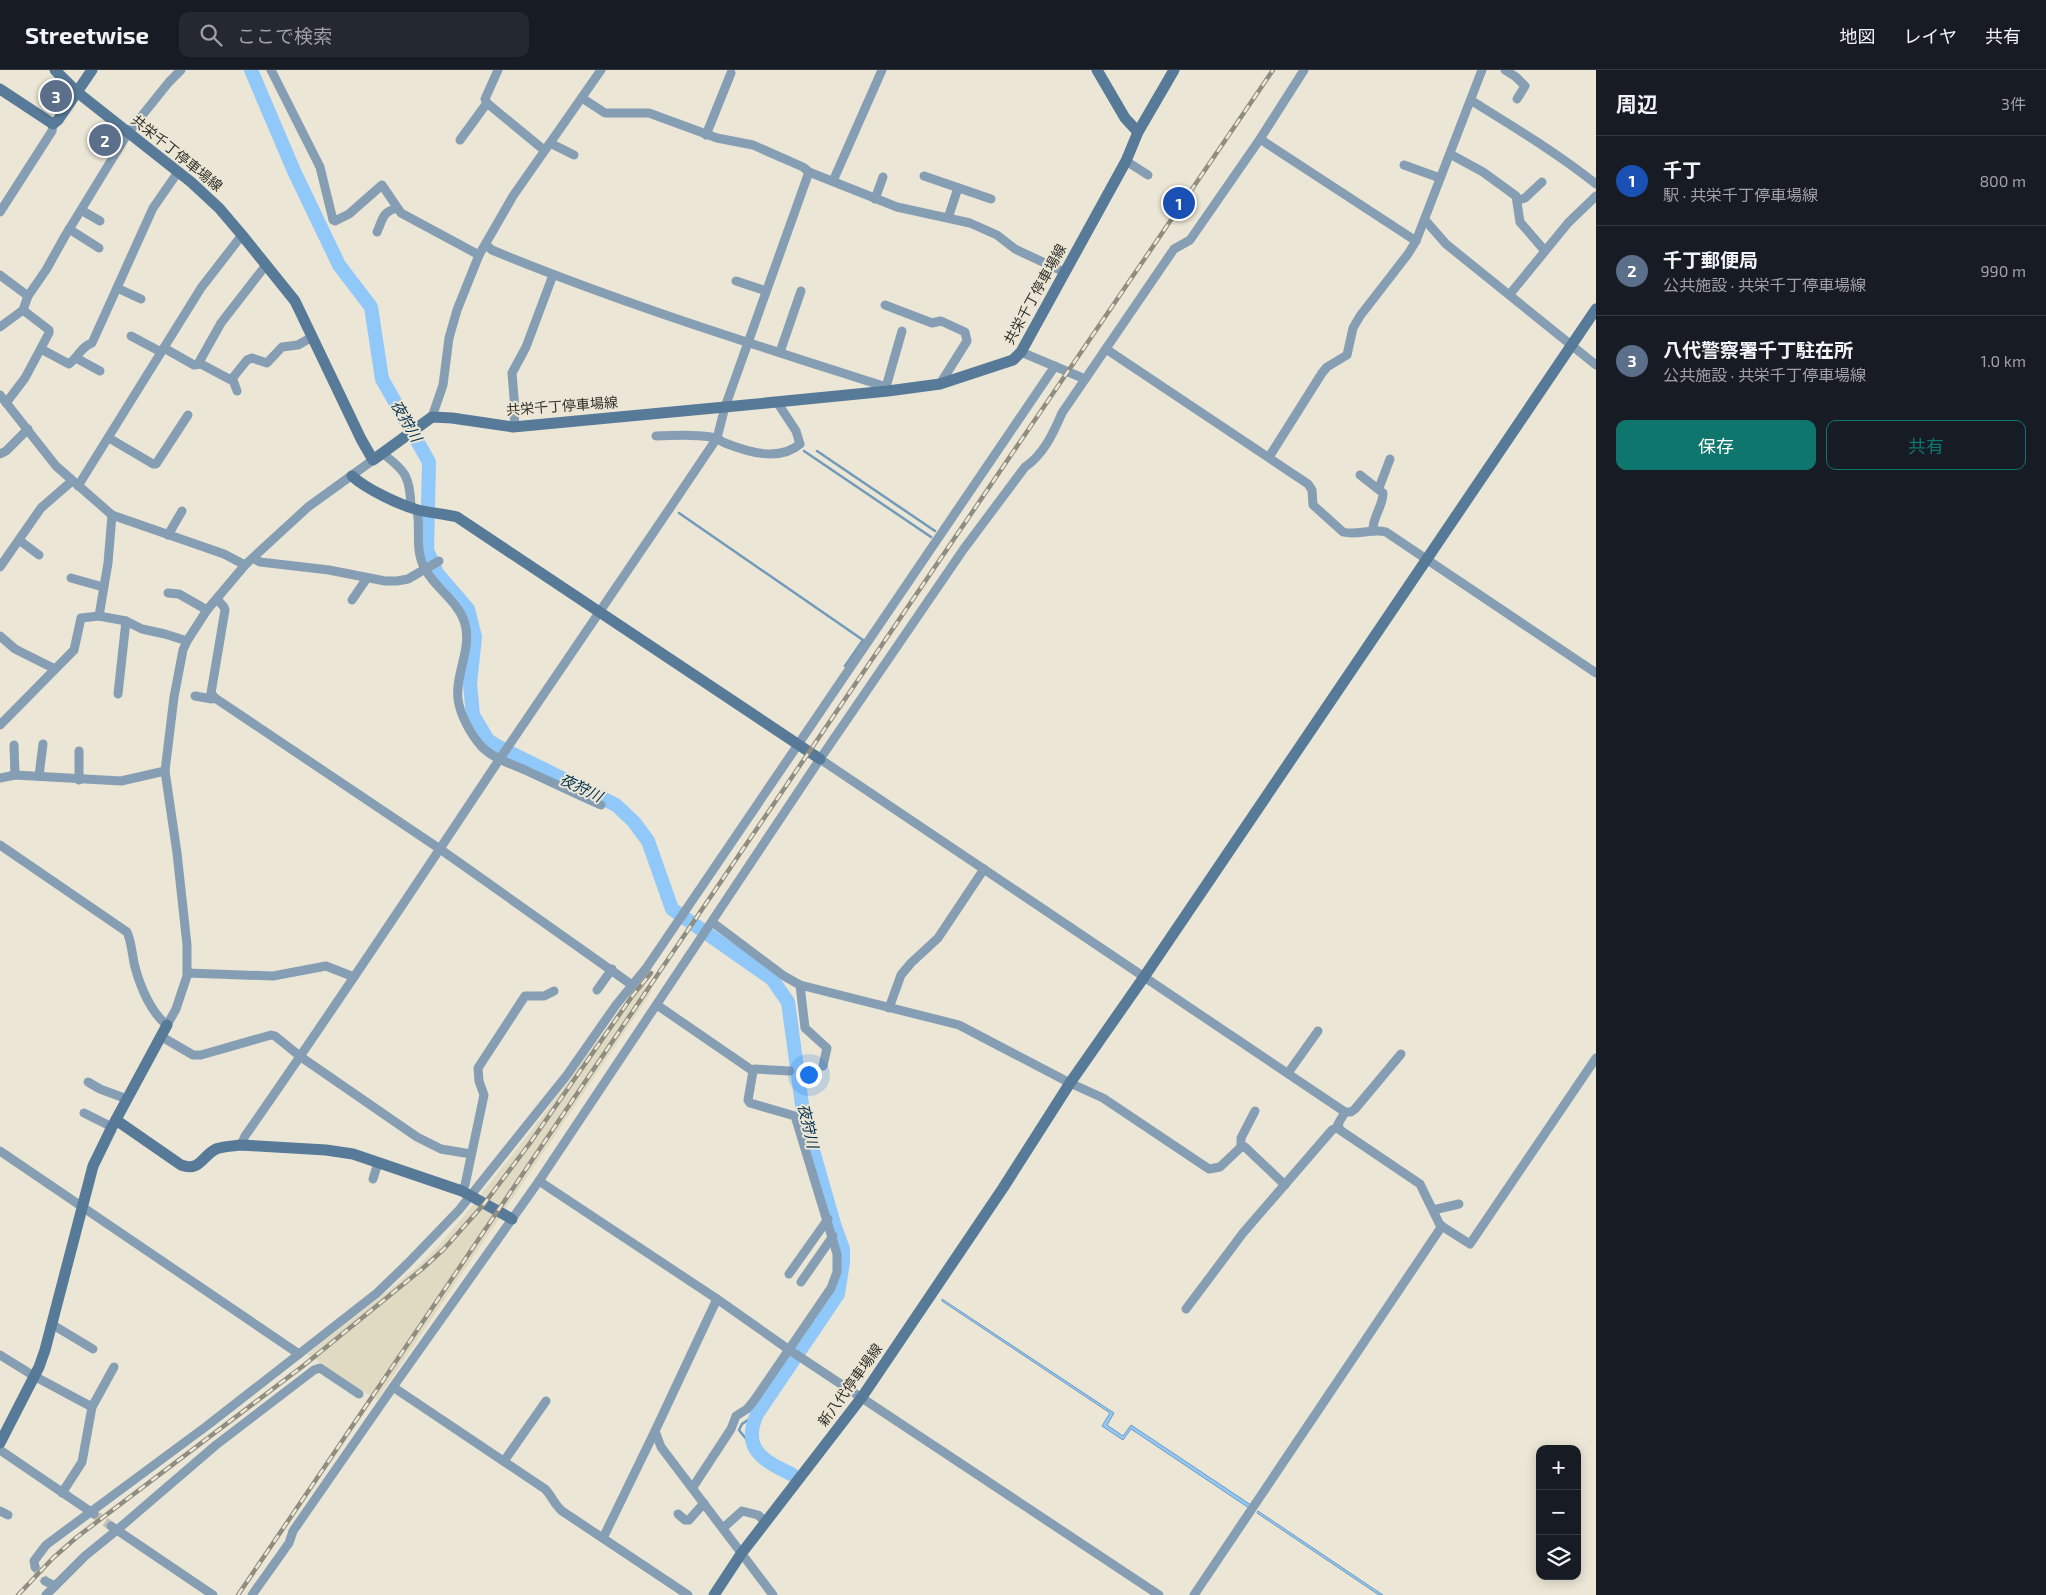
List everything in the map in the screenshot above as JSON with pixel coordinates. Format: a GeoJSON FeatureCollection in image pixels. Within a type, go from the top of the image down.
{"type":"FeatureCollection","features":[{"type":"Feature","properties":{"kind":"street","name":"共栄千丁停車場線"},"geometry":{"type":"LineString","coordinates":[[55,70],[77,92],[178,172],[219,208],[242,235],[295,301],[361,439],[378,457]]}},
{"type":"Feature","properties":{"kind":"street"},"geometry":{"type":"LineString","coordinates":[[1,209],[52,131],[53,124],[58,120],[92,70]]}},
{"type":"Feature","properties":{"kind":"street"},"geometry":{"type":"LineString","coordinates":[[0,328],[23,310],[28,296],[46,270],[128,133],[181,70]]}},
{"type":"Feature","properties":{"kind":"street"},"geometry":{"type":"LineString","coordinates":[[272,70],[320,168],[335,221],[349,214],[382,185],[401,213],[479,255]]}},
{"type":"Feature","properties":{"kind":"street"},"geometry":{"type":"LineString","coordinates":[[498,70],[485,99],[487,103],[547,147],[574,155]]}},
{"type":"Feature","properties":{"kind":"street"},"geometry":{"type":"LineString","coordinates":[[0,1443],[39,1367],[53,1325],[93,1166],[127,1098],[162,1037],[184,989],[187,973],[187,945],[165,771],[179,667],[187,642],[207,610],[245,565],[308,507],[427,421],[443,385],[449,338],[457,310],[479,255],[513,196],[601,70]]}},
{"type":"Feature","properties":{"kind":"street"},"geometry":{"type":"LineString","coordinates":[[833,181],[882,70]]}},
{"type":"Feature","properties":{"kind":"street"},"geometry":{"type":"LineString","coordinates":[[1097,70],[1125,118],[1138,132]]}},
{"type":"Feature","properties":{"kind":"street","name":"共栄千丁停車場線"},"geometry":{"type":"LineString","coordinates":[[427,421],[452,418],[514,427],[777,402],[940,384],[1013,360],[1021,352],[1126,161],[1138,132],[1174,70]]}},
{"type":"Feature","properties":{"kind":"street"},"geometry":{"type":"LineString","coordinates":[[252,1595],[289,1543],[293,1531],[393,1386],[539,1181],[962,550],[1025,468],[1037,459],[1054,431],[1062,413],[1174,249],[1190,240],[1260,139],[1304,70]]}},
{"type":"Feature","properties":{"kind":"street"},"geometry":{"type":"LineString","coordinates":[[1269,457],[1322,373],[1347,355],[1353,328],[1360,316],[1416,241],[1425,220],[1428,205],[1472,101],[1482,70]]}},
{"type":"Feature","properties":{"kind":"street"},"geometry":{"type":"LineString","coordinates":[[1505,70],[1518,73],[1525,86],[1517,99]]}},
{"type":"Feature","properties":{"kind":"street"},"geometry":{"type":"LineString","coordinates":[[706,135],[731,73]]}},
{"type":"Feature","properties":{"kind":"street"},"geometry":{"type":"LineString","coordinates":[[0,89],[53,124]]}},
{"type":"Feature","properties":{"kind":"street"},"geometry":{"type":"LineString","coordinates":[[582,98],[605,113],[649,113],[706,135],[765,149],[802,167],[808,172],[897,207],[970,223],[997,235],[1015,250],[1064,272]]}},
{"type":"Feature","properties":{"kind":"street"},"geometry":{"type":"LineString","coordinates":[[1472,101],[1536,140],[1570,163],[1596,184]]}},
{"type":"Feature","properties":{"kind":"street"},"geometry":{"type":"LineString","coordinates":[[460,140],[487,103]]}},
{"type":"Feature","properties":{"kind":"street"},"geometry":{"type":"LineString","coordinates":[[1260,139],[1416,241]]}},
{"type":"Feature","properties":{"kind":"street"},"geometry":{"type":"LineString","coordinates":[[1450,154],[1483,172],[1516,196],[1520,222],[1545,251]]}},
{"type":"Feature","properties":{"kind":"street"},"geometry":{"type":"LineString","coordinates":[[1126,161],[1148,175]]}},
{"type":"Feature","properties":{"kind":"street"},"geometry":{"type":"LineString","coordinates":[[1404,165],[1440,178]]}},
{"type":"Feature","properties":{"kind":"street"},"geometry":{"type":"LineString","coordinates":[[41,349],[69,364],[85,345],[92,343],[153,208],[178,172]]}},
{"type":"Feature","properties":{"kind":"street"},"geometry":{"type":"LineString","coordinates":[[241,1145],[245,1136],[301,1057],[717,438],[725,407],[808,172]]}},
{"type":"Feature","properties":{"kind":"street"},"geometry":{"type":"LineString","coordinates":[[924,176],[992,199]]}},
{"type":"Feature","properties":{"kind":"street"},"geometry":{"type":"LineString","coordinates":[[875,199],[883,177]]}},
{"type":"Feature","properties":{"kind":"street"},"geometry":{"type":"LineString","coordinates":[[1518,200],[1525,198],[1542,182]]}},
{"type":"Feature","properties":{"kind":"street"},"geometry":{"type":"LineString","coordinates":[[948,218],[958,188]]}},
{"type":"Feature","properties":{"kind":"street"},"geometry":{"type":"LineString","coordinates":[[1510,294],[1568,223],[1596,196]]}},
{"type":"Feature","properties":{"kind":"street"},"geometry":{"type":"LineString","coordinates":[[377,232],[385,213],[388,210],[397,208]]}},
{"type":"Feature","properties":{"kind":"street"},"geometry":{"type":"LineString","coordinates":[[81,210],[100,221]]}},
{"type":"Feature","properties":{"kind":"street"},"geometry":{"type":"LineString","coordinates":[[1425,220],[1446,244],[1596,365]]}},
{"type":"Feature","properties":{"kind":"street"},"geometry":{"type":"LineString","coordinates":[[69,229],[98,248]]}},
{"type":"Feature","properties":{"kind":"street"},"geometry":{"type":"LineString","coordinates":[[0,567],[40,508],[75,483],[109,438],[200,288],[242,235]]}},
{"type":"Feature","properties":{"kind":"street"},"geometry":{"type":"LineString","coordinates":[[486,245],[492,250],[553,275],[887,389],[902,331]]}},
{"type":"Feature","properties":{"kind":"street"},"geometry":{"type":"LineString","coordinates":[[198,364],[221,323],[266,265]]}},
{"type":"Feature","properties":{"kind":"street"},"geometry":{"type":"LineString","coordinates":[[0,275],[28,296]]}},
{"type":"Feature","properties":{"kind":"street"},"geometry":{"type":"LineString","coordinates":[[514,427],[515,410],[512,373],[526,347],[553,275]]}},
{"type":"Feature","properties":{"kind":"street"},"geometry":{"type":"LineString","coordinates":[[736,281],[766,291]]}},
{"type":"Feature","properties":{"kind":"street"},"geometry":{"type":"LineString","coordinates":[[118,288],[141,299]]}},
{"type":"Feature","properties":{"kind":"street"},"geometry":{"type":"LineString","coordinates":[[780,352],[801,291]]}},
{"type":"Feature","properties":{"kind":"street"},"geometry":{"type":"LineString","coordinates":[[885,305],[932,322],[941,321],[965,332],[967,341],[940,384]]}},
{"type":"Feature","properties":{"kind":"street","name":"新八代停車場線"},"geometry":{"type":"LineString","coordinates":[[714,1595],[741,1554],[862,1397],[1003,1188],[1070,1083],[1144,977],[1596,309]]}},
{"type":"Feature","properties":{"kind":"street"},"geometry":{"type":"LineString","coordinates":[[6,404],[25,378],[49,330],[23,310]]}},
{"type":"Feature","properties":{"kind":"street"},"geometry":{"type":"LineString","coordinates":[[131,336],[194,366],[201,364],[234,380]]}},
{"type":"Feature","properties":{"kind":"street"},"geometry":{"type":"LineString","coordinates":[[237,391],[234,380],[247,360],[252,358],[267,363],[282,347],[298,345],[312,337]]}},
{"type":"Feature","properties":{"kind":"street"},"geometry":{"type":"LineString","coordinates":[[1106,349],[1308,484],[1312,490],[1313,505],[1343,532],[1386,532],[1596,673]]}},
{"type":"Feature","properties":{"kind":"street"},"geometry":{"type":"LineString","coordinates":[[1021,352],[1085,379]]}},
{"type":"Feature","properties":{"kind":"street"},"geometry":{"type":"LineString","coordinates":[[76,358],[100,371]]}},
{"type":"Feature","properties":{"kind":"street"},"geometry":{"type":"LineString","coordinates":[[34,1568],[34,1561],[46,1545],[92,1513],[208,1425],[377,1293],[427,1243],[465,1194],[567,1075],[647,967],[1056,366]]}},
{"type":"Feature","properties":{"kind":"street"},"geometry":{"type":"LineString","coordinates":[[0,396],[56,466],[112,515],[224,554],[245,565]]}},
{"type":"Feature","properties":{"kind":"street"},"geometry":{"type":"LineString","coordinates":[[656,436],[678,434],[717,438],[723,443],[759,454],[773,455],[800,444],[796,431],[777,402]]}},
{"type":"Feature","properties":{"kind":"street"},"geometry":{"type":"LineString","coordinates":[[109,438],[156,464],[188,415]]}},
{"type":"Feature","properties":{"kind":"street"},"geometry":{"type":"LineString","coordinates":[[0,454],[6,451],[28,429]]}},
{"type":"Feature","properties":{"kind":"street"},"geometry":{"type":"LineString","coordinates":[[378,457],[399,466],[407,476],[416,509],[419,551],[426,569],[460,612],[466,626],[467,642],[458,699],[463,716],[482,747],[601,806]]}},
{"type":"Feature","properties":{"kind":"street"},"geometry":{"type":"LineString","coordinates":[[1379,488],[1390,459]]}},
{"type":"Feature","properties":{"kind":"street"},"geometry":{"type":"LineString","coordinates":[[1360,475],[1384,493],[1384,498],[1372,523],[1373,531]]}},
{"type":"Feature","properties":{"kind":"street"},"geometry":{"type":"LineString","coordinates":[[352,476],[357,481],[416,509],[457,517],[1345,1112],[1351,1112],[1355,1109],[1400,1054]]}},
{"type":"Feature","properties":{"kind":"street"},"geometry":{"type":"LineString","coordinates":[[168,535],[182,511]]}},
{"type":"Feature","properties":{"kind":"street"},"geometry":{"type":"LineString","coordinates":[[99,616],[112,515]]}},
{"type":"Feature","properties":{"kind":"street"},"geometry":{"type":"LineString","coordinates":[[19,540],[38,555]]}},
{"type":"Feature","properties":{"kind":"street"},"geometry":{"type":"LineString","coordinates":[[253,558],[260,562],[398,581],[408,579],[438,562]]}},
{"type":"Feature","properties":{"kind":"street"},"geometry":{"type":"LineString","coordinates":[[72,578],[103,587]]}},
{"type":"Feature","properties":{"kind":"street"},"geometry":{"type":"LineString","coordinates":[[352,600],[367,578]]}},
{"type":"Feature","properties":{"kind":"street"},"geometry":{"type":"LineString","coordinates":[[168,593],[179,594],[207,610]]}},
{"type":"Feature","properties":{"kind":"street"},"geometry":{"type":"LineString","coordinates":[[217,599],[224,606],[225,610],[211,693],[216,698],[530,911],[556,932],[612,969],[632,985]]}},
{"type":"Feature","properties":{"kind":"street"},"geometry":{"type":"LineString","coordinates":[[0,725],[74,650],[80,618],[99,616],[126,621],[142,629],[166,634],[187,642]]}},
{"type":"Feature","properties":{"kind":"street"},"geometry":{"type":"LineString","coordinates":[[118,694],[126,621]]}},
{"type":"Feature","properties":{"kind":"street"},"geometry":{"type":"LineString","coordinates":[[0,636],[15,649],[55,669]]}},
{"type":"Feature","properties":{"kind":"street"},"geometry":{"type":"LineString","coordinates":[[195,696],[216,698]]}},
{"type":"Feature","properties":{"kind":"street"},"geometry":{"type":"LineString","coordinates":[[39,776],[43,744]]}},
{"type":"Feature","properties":{"kind":"street"},"geometry":{"type":"LineString","coordinates":[[14,745],[15,775]]}},
{"type":"Feature","properties":{"kind":"street"},"geometry":{"type":"LineString","coordinates":[[79,751],[79,780]]}},
{"type":"Feature","properties":{"kind":"street"},"geometry":{"type":"LineString","coordinates":[[0,778],[15,775],[121,781],[165,771]]}},
{"type":"Feature","properties":{"kind":"street"},"geometry":{"type":"LineString","coordinates":[[0,845],[128,932],[135,969],[144,990],[160,1020],[168,1025]]}},
{"type":"Feature","properties":{"kind":"street"},"geometry":{"type":"LineString","coordinates":[[890,1008],[901,974],[938,938],[984,870]]}},
{"type":"Feature","properties":{"kind":"street"},"geometry":{"type":"LineString","coordinates":[[712,923],[784,976],[800,991],[890,1008],[958,1025],[1103,1098],[1210,1169],[1220,1167],[1241,1147],[1241,1138],[1255,1111]]}},
{"type":"Feature","properties":{"kind":"street"},"geometry":{"type":"LineString","coordinates":[[187,973],[273,976],[326,966],[354,977]]}},
{"type":"Feature","properties":{"kind":"street"},"geometry":{"type":"LineString","coordinates":[[597,990],[612,969]]}},
{"type":"Feature","properties":{"kind":"street"},"geometry":{"type":"LineString","coordinates":[[465,1194],[465,1184],[484,1095],[478,1081],[478,1068],[525,996],[544,996],[554,991]]}},
{"type":"Feature","properties":{"kind":"street"},"geometry":{"type":"LineString","coordinates":[[800,991],[805,1028],[827,1048],[823,1066]]}},
{"type":"Feature","properties":{"kind":"street"},"geometry":{"type":"LineString","coordinates":[[656,1005],[753,1071]]}},
{"type":"Feature","properties":{"kind":"street"},"geometry":{"type":"LineString","coordinates":[[1288,1073],[1318,1031]]}},
{"type":"Feature","properties":{"kind":"street"},"geometry":{"type":"LineString","coordinates":[[162,1037],[200,1056],[271,1034],[416,1137],[441,1149],[471,1154]]}},
{"type":"Feature","properties":{"kind":"street"},"geometry":{"type":"LineString","coordinates":[[1338,1127],[1420,1184],[1442,1226],[1470,1244],[1596,1058]]}},
{"type":"Feature","properties":{"kind":"street"},"geometry":{"type":"LineString","coordinates":[[753,1071],[755,1069],[790,1072]]}},
{"type":"Feature","properties":{"kind":"street"},"geometry":{"type":"LineString","coordinates":[[693,1487],[731,1429],[736,1416],[747,1409],[790,1350],[834,1281],[838,1263],[833,1236],[795,1116],[750,1103],[748,1100],[753,1071]]}},
{"type":"Feature","properties":{"kind":"street"},"geometry":{"type":"LineString","coordinates":[[88,1082],[100,1089],[127,1098]]}},
{"type":"Feature","properties":{"kind":"street"},"geometry":{"type":"LineString","coordinates":[[1186,1309],[1243,1233],[1332,1130],[1338,1127],[1345,1112]]}},
{"type":"Feature","properties":{"kind":"street"},"geometry":{"type":"LineString","coordinates":[[84,1113],[114,1123],[189,1168],[197,1165],[216,1149],[241,1145],[340,1151],[465,1194],[512,1219]]}},
{"type":"Feature","properties":{"kind":"street"},"geometry":{"type":"LineString","coordinates":[[1241,1147],[1248,1149],[1285,1185]]}},
{"type":"Feature","properties":{"kind":"street"},"geometry":{"type":"LineString","coordinates":[[0,1151],[298,1354]]}},
{"type":"Feature","properties":{"kind":"street"},"geometry":{"type":"LineString","coordinates":[[373,1179],[378,1163]]}},
{"type":"Feature","properties":{"kind":"street"},"geometry":{"type":"LineString","coordinates":[[539,1181],[1160,1595]]}},
{"type":"Feature","properties":{"kind":"street"},"geometry":{"type":"LineString","coordinates":[[1433,1210],[1459,1204]]}},
{"type":"Feature","properties":{"kind":"street"},"geometry":{"type":"LineString","coordinates":[[789,1274],[828,1219]]}},
{"type":"Feature","properties":{"kind":"street"},"geometry":{"type":"LineString","coordinates":[[1194,1595],[1442,1226]]}},
{"type":"Feature","properties":{"kind":"street"},"geometry":{"type":"LineString","coordinates":[[801,1282],[833,1236]]}},
{"type":"Feature","properties":{"kind":"street"},"geometry":{"type":"LineString","coordinates":[[603,1538],[717,1299]]}},
{"type":"Feature","properties":{"kind":"street"},"geometry":{"type":"LineString","coordinates":[[53,1325],[93,1349]]}},
{"type":"Feature","properties":{"kind":"street"},"geometry":{"type":"LineString","coordinates":[[0,1355],[34,1376],[92,1407]]}},
{"type":"Feature","properties":{"kind":"street"},"geometry":{"type":"LineString","coordinates":[[62,1493],[82,1462],[92,1407],[114,1367]]}},
{"type":"Feature","properties":{"kind":"street"},"geometry":{"type":"LineString","coordinates":[[46,1595],[114,1528],[216,1445],[314,1370],[320,1368],[359,1394]]}},
{"type":"Feature","properties":{"kind":"street"},"geometry":{"type":"LineString","coordinates":[[393,1386],[546,1489],[556,1506],[562,1511],[688,1595]]}},
{"type":"Feature","properties":{"kind":"street"},"geometry":{"type":"LineString","coordinates":[[504,1461],[546,1401]]}},
{"type":"Feature","properties":{"kind":"street"},"geometry":{"type":"LineString","coordinates":[[655,1431],[661,1447],[773,1595]]}},
{"type":"Feature","properties":{"kind":"street"},"geometry":{"type":"LineString","coordinates":[[0,1450],[92,1513]]}},
{"type":"Feature","properties":{"kind":"street"},"geometry":{"type":"LineString","coordinates":[[678,1514],[685,1520],[689,1520],[704,1503]]}},
{"type":"Feature","properties":{"kind":"street"},"geometry":{"type":"LineString","coordinates":[[723,1528],[742,1511],[758,1515],[766,1522]]}},
{"type":"Feature","properties":{"kind":"street"},"geometry":{"type":"LineString","coordinates":[[114,1528],[213,1595]]}},
{"type":"Feature","properties":{"kind":"street"},"geometry":{"type":"LineString","coordinates":[[46,1581],[55,1586]]}},
{"type":"Feature","properties":{"kind":"shaded area"},"geometry":{"type":"Polygon","coordinates":[[[640,982],[652,991],[377,1400],[307,1354],[388,1291],[439,1245],[535,1126],[640,982]]]}},
{"type":"Feature","properties":{"kind":"water"},"geometry":{"type":"Polygon","coordinates":[[[942,1299],[1114,1413],[1107,1425],[1123,1436],[1131,1425],[1251,1505],[1249,1508],[1131,1429],[1123,1440],[1102,1426],[1110,1413],[942,1301],[942,1299]]]}},
{"type":"Feature","properties":{"kind":"water"},"geometry":{"type":"Polygon","coordinates":[[[1258,1511],[1383,1595],[1379,1595],[1257,1513],[1258,1511]]]}},
{"type":"Feature","properties":{"kind":"waterway","name":"夜狩川"},"geometry":{"type":"LineString","coordinates":[[251,70],[294,171],[339,265],[371,307],[382,379],[429,462],[427,550],[437,573],[468,609],[475,637],[470,684],[473,715],[488,740],[497,746],[616,805],[634,822],[648,841],[672,909],[772,979],[788,1002],[804,1119],[843,1249],[838,1294],[757,1414],[753,1426],[752,1437],[758,1453],[773,1465],[793,1475]]}},
{"type":"Feature","properties":{"kind":"waterway"},"geometry":{"type":"LineString","coordinates":[[804,451],[931,537]]}},
{"type":"Feature","properties":{"kind":"waterway"},"geometry":{"type":"LineString","coordinates":[[817,451],[935,531]]}},
{"type":"Feature","properties":{"kind":"waterway"},"geometry":{"type":"LineString","coordinates":[[679,513],[863,640],[845,666]]}},
{"type":"Feature","properties":{"kind":"waterway"},"geometry":{"type":"LineString","coordinates":[[755,1450],[739,1430],[742,1424],[757,1414]]}},
{"type":"Feature","properties":{"kind":"tunnel"},"geometry":{"type":"LineString","coordinates":[[94,1514],[111,1526]]}},
{"type":"Feature","properties":{"kind":"tunnel"},"geometry":{"type":"LineString","coordinates":[[35,1567],[45,1581]]}},
{"type":"Feature","properties":{"kind":"railway"},"geometry":{"type":"LineString","coordinates":[[238,1595],[1273,70]]}},
{"type":"Feature","properties":{"kind":"railway"},"geometry":{"type":"LineString","coordinates":[[18,1595],[53,1558],[77,1537],[303,1366],[444,1249],[484,1204],[530,1143],[633,995],[651,973]]}},
{"type":"Feature","properties":{"kind":"place","name":"八代警察署千丁駐在所"},"geometry":{"type":"Point","coordinates":[56,96]}},
{"type":"Feature","properties":{"kind":"place","name":"千丁郵便局"},"geometry":{"type":"Point","coordinates":[105,140]}},
{"type":"Feature","properties":{"kind":"place","name":"千丁"},"geometry":{"type":"Point","coordinates":[1179,203]}}]}
